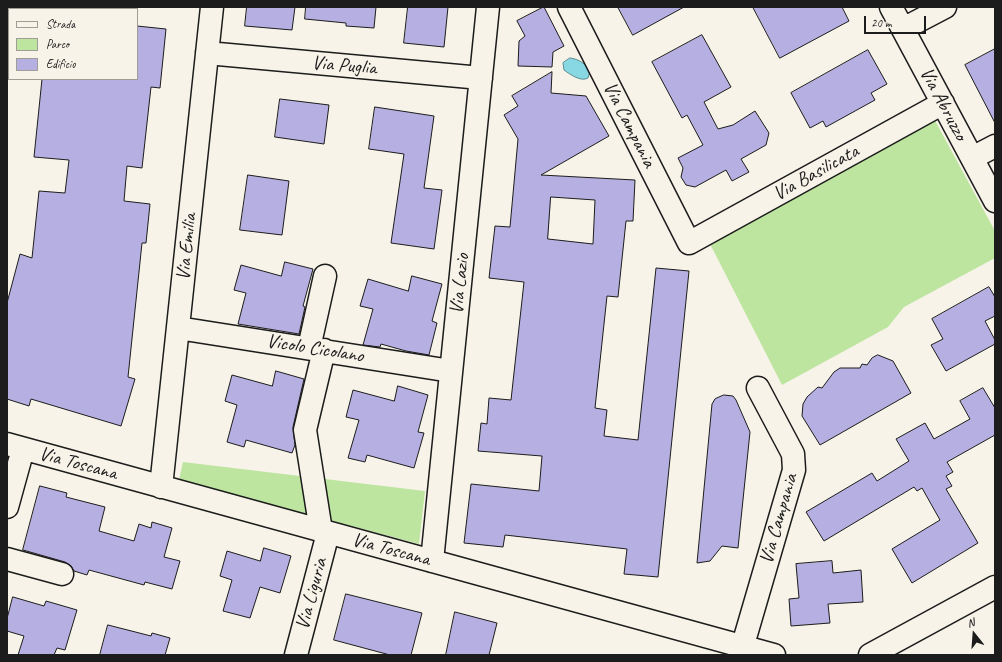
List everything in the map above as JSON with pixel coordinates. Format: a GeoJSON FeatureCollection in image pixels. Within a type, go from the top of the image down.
{"type":"FeatureCollection","features":[{"type":"Feature","properties":{"kind":"street","name":"Via Emilia"},"geometry":{"type":"LineString","coordinates":[[161,487],[212,7]]}},
{"type":"Feature","properties":{"kind":"street","name":"Via Lazio"},"geometry":{"type":"LineString","coordinates":[[432,561],[488,7]]}},
{"type":"Feature","properties":{"kind":"street","name":"Via Campania"},"geometry":{"type":"LineString","coordinates":[[569,7],[689,243]]}},
{"type":"Feature","properties":{"kind":"street","name":"Via Abruzzo"},"geometry":{"type":"LineString","coordinates":[[891,7],[995,201]]}},
{"type":"Feature","properties":{"kind":"street"},"geometry":{"type":"LineString","coordinates":[[903,29],[944,7]]}},
{"type":"Feature","properties":{"kind":"street","name":"Via Puglia"},"geometry":{"type":"LineString","coordinates":[[207,53],[481,78]]}},
{"type":"Feature","properties":{"kind":"street","name":"Via Basilicata"},"geometry":{"type":"LineString","coordinates":[[689,243],[942,103]]}},
{"type":"Feature","properties":{"kind":"street"},"geometry":{"type":"LineString","coordinates":[[972,158],[995,146]]}},
{"type":"Feature","properties":{"kind":"street"},"geometry":{"type":"LineString","coordinates":[[325,276],[305,430],[325,532]]}},
{"type":"Feature","properties":{"kind":"street","name":"Vicolo Cicolano"},"geometry":{"type":"LineString","coordinates":[[178,328],[451,370]]}},
{"type":"Feature","properties":{"kind":"street","name":"Via Campania"},"geometry":{"type":"LineString","coordinates":[[741,651],[794,470],[793,454],[758,388]]}},
{"type":"Feature","properties":{"kind":"street"},"geometry":{"type":"LineString","coordinates":[[7,507],[15,447]]}},
{"type":"Feature","properties":{"kind":"street","name":"Via Toscana"},"geometry":{"type":"LineString","coordinates":[[15,447],[432,561],[741,651],[774,655]]}},
{"type":"Feature","properties":{"kind":"street","name":"Via Liguria"},"geometry":{"type":"LineString","coordinates":[[296,655],[325,532]]}},
{"type":"Feature","properties":{"kind":"street"},"geometry":{"type":"LineString","coordinates":[[7,559],[62,574]]}},
{"type":"Feature","properties":{"kind":"street"},"geometry":{"type":"LineString","coordinates":[[870,655],[995,587]]}},
{"type":"Feature","properties":{"kind":"green space"},"geometry":{"type":"Polygon","coordinates":[[[932,115],[995,231],[995,258],[904,307],[888,327],[782,385],[708,240],[932,115]]]}},
{"type":"Feature","properties":{"kind":"green space"},"geometry":{"type":"Polygon","coordinates":[[[183,462],[425,491],[419,544],[179,480],[183,462]]]}},
{"type":"Feature","properties":{"kind":"water"},"geometry":{"type":"Polygon","coordinates":[[[570,58],[582,62],[586,66],[590,71],[588,78],[579,79],[564,70],[563,63],[570,58]]]}},
{"type":"Feature","properties":{"kind":"building"},"geometry":{"type":"Polygon","coordinates":[[[247,7],[295,7],[292,30],[245,26],[247,7]]]}},
{"type":"Feature","properties":{"kind":"building"},"geometry":{"type":"Polygon","coordinates":[[[306,7],[376,7],[374,28],[346,26],[346,23],[305,19],[306,7]]]}},
{"type":"Feature","properties":{"kind":"building"},"geometry":{"type":"Polygon","coordinates":[[[408,7],[448,7],[444,47],[404,43],[408,7]]]}},
{"type":"Feature","properties":{"kind":"building"},"geometry":{"type":"Polygon","coordinates":[[[544,7],[564,46],[553,52],[552,67],[518,66],[519,41],[525,36],[517,21],[544,7]]]}},
{"type":"Feature","properties":{"kind":"building"},"geometry":{"type":"Polygon","coordinates":[[[618,7],[684,7],[633,35],[618,7]]]}},
{"type":"Feature","properties":{"kind":"building"},"geometry":{"type":"Polygon","coordinates":[[[753,7],[842,7],[849,21],[780,58],[753,7]]]}},
{"type":"Feature","properties":{"kind":"building"},"geometry":{"type":"Polygon","coordinates":[[[138,26],[166,29],[160,88],[151,87],[142,168],[127,166],[124,201],[150,204],[146,243],[142,243],[128,377],[135,379],[121,426],[31,399],[29,406],[7,399],[7,303],[20,254],[32,258],[39,191],[65,193],[69,160],[34,157],[42,80],[138,80],[138,26]]]}},
{"type":"Feature","properties":{"kind":"building"},"geometry":{"type":"Polygon","coordinates":[[[702,35],[731,87],[704,102],[718,129],[733,125],[755,111],[769,133],[766,145],[741,159],[749,172],[732,181],[726,170],[695,187],[686,185],[681,177],[683,168],[678,158],[703,145],[687,115],[682,118],[652,62],[702,35]]]}},
{"type":"Feature","properties":{"kind":"building"},"geometry":{"type":"Polygon","coordinates":[[[995,49],[995,123],[965,65],[995,49]]]}},
{"type":"Feature","properties":{"kind":"building"},"geometry":{"type":"Polygon","coordinates":[[[868,50],[887,84],[871,93],[875,100],[826,127],[823,121],[810,128],[791,93],[868,50]]]}},
{"type":"Feature","properties":{"kind":"building"},"geometry":{"type":"Polygon","coordinates":[[[552,72],[551,93],[586,96],[609,136],[541,175],[635,180],[633,221],[626,221],[618,297],[607,296],[595,408],[607,410],[604,436],[638,440],[656,268],[689,271],[658,577],[624,574],[627,549],[505,535],[503,547],[464,543],[471,484],[539,491],[542,456],[478,451],[481,423],[487,424],[489,398],[511,400],[524,282],[489,278],[495,226],[510,227],[518,139],[504,115],[518,106],[512,96],[552,72]],[[551,197],[548,239],[593,244],[595,200],[551,197]]]}},
{"type":"Feature","properties":{"kind":"building"},"geometry":{"type":"Polygon","coordinates":[[[280,99],[329,105],[324,144],[275,137],[280,99]]]}},
{"type":"Feature","properties":{"kind":"building"},"geometry":{"type":"Polygon","coordinates":[[[375,107],[434,116],[424,188],[442,190],[434,249],[391,243],[404,154],[369,149],[375,107]]]}},
{"type":"Feature","properties":{"kind":"building"},"geometry":{"type":"Polygon","coordinates":[[[248,175],[289,181],[282,235],[240,230],[248,175]]]}},
{"type":"Feature","properties":{"kind":"building"},"geometry":{"type":"Polygon","coordinates":[[[285,262],[313,269],[303,306],[305,307],[299,334],[238,324],[246,293],[234,290],[241,265],[281,276],[285,262]]]}},
{"type":"Feature","properties":{"kind":"building"},"geometry":{"type":"Polygon","coordinates":[[[412,276],[442,284],[432,321],[437,323],[429,355],[406,351],[381,344],[380,347],[363,345],[373,309],[360,306],[368,279],[408,291],[412,276]]]}},
{"type":"Feature","properties":{"kind":"building"},"geometry":{"type":"Polygon","coordinates":[[[989,287],[995,297],[995,316],[985,321],[995,340],[995,344],[946,371],[931,345],[943,339],[932,319],[989,287]]]}},
{"type":"Feature","properties":{"kind":"building"},"geometry":{"type":"Polygon","coordinates":[[[878,355],[893,361],[911,393],[820,445],[802,416],[803,404],[807,397],[818,387],[822,388],[834,372],[840,368],[860,368],[862,364],[867,365],[872,358],[878,355]]]}},
{"type":"Feature","properties":{"kind":"building"},"geometry":{"type":"Polygon","coordinates":[[[276,371],[304,379],[293,427],[295,445],[292,453],[246,440],[244,447],[227,442],[237,405],[225,401],[232,375],[272,386],[276,371]]]}},
{"type":"Feature","properties":{"kind":"building"},"geometry":{"type":"Polygon","coordinates":[[[398,386],[428,395],[418,432],[424,433],[414,468],[367,455],[365,462],[348,458],[359,420],[346,417],[353,390],[394,401],[398,386]]]}},
{"type":"Feature","properties":{"kind":"building"},"geometry":{"type":"Polygon","coordinates":[[[983,388],[995,408],[995,435],[947,462],[953,472],[946,476],[952,486],[946,489],[978,543],[912,583],[892,549],[940,520],[922,488],[917,491],[914,487],[824,541],[806,512],[872,473],[877,481],[909,461],[896,439],[925,423],[934,439],[970,419],[960,401],[983,388]]]}},
{"type":"Feature","properties":{"kind":"building"},"geometry":{"type":"Polygon","coordinates":[[[724,395],[733,396],[736,400],[750,432],[738,548],[722,546],[710,561],[697,563],[712,404],[715,399],[724,395]]]}},
{"type":"Feature","properties":{"kind":"building"},"geometry":{"type":"Polygon","coordinates":[[[40,486],[67,493],[66,497],[105,507],[99,531],[134,541],[139,524],[151,528],[152,522],[172,528],[164,557],[180,561],[172,589],[145,582],[144,585],[89,570],[87,575],[74,571],[71,566],[65,562],[23,550],[40,486]]]}},
{"type":"Feature","properties":{"kind":"building"},"geometry":{"type":"Polygon","coordinates":[[[264,548],[291,556],[280,593],[260,587],[250,618],[223,611],[232,580],[220,576],[227,551],[260,561],[264,548]]]}},
{"type":"Feature","properties":{"kind":"building"},"geometry":{"type":"Polygon","coordinates":[[[832,561],[833,573],[861,570],[863,602],[828,604],[830,623],[791,626],[789,599],[799,598],[796,564],[832,561]]]}},
{"type":"Feature","properties":{"kind":"building"},"geometry":{"type":"Polygon","coordinates":[[[346,594],[422,613],[411,655],[390,655],[334,640],[346,594]]]}},
{"type":"Feature","properties":{"kind":"building"},"geometry":{"type":"Polygon","coordinates":[[[13,597],[44,606],[46,601],[77,610],[65,650],[57,648],[54,655],[18,655],[24,636],[7,631],[7,619],[13,597]]]}},
{"type":"Feature","properties":{"kind":"building"},"geometry":{"type":"Polygon","coordinates":[[[455,612],[497,623],[489,655],[446,655],[455,612]]]}},
{"type":"Feature","properties":{"kind":"building"},"geometry":{"type":"Polygon","coordinates":[[[108,625],[151,636],[152,633],[170,638],[165,655],[100,655],[108,625]]]}}]}
